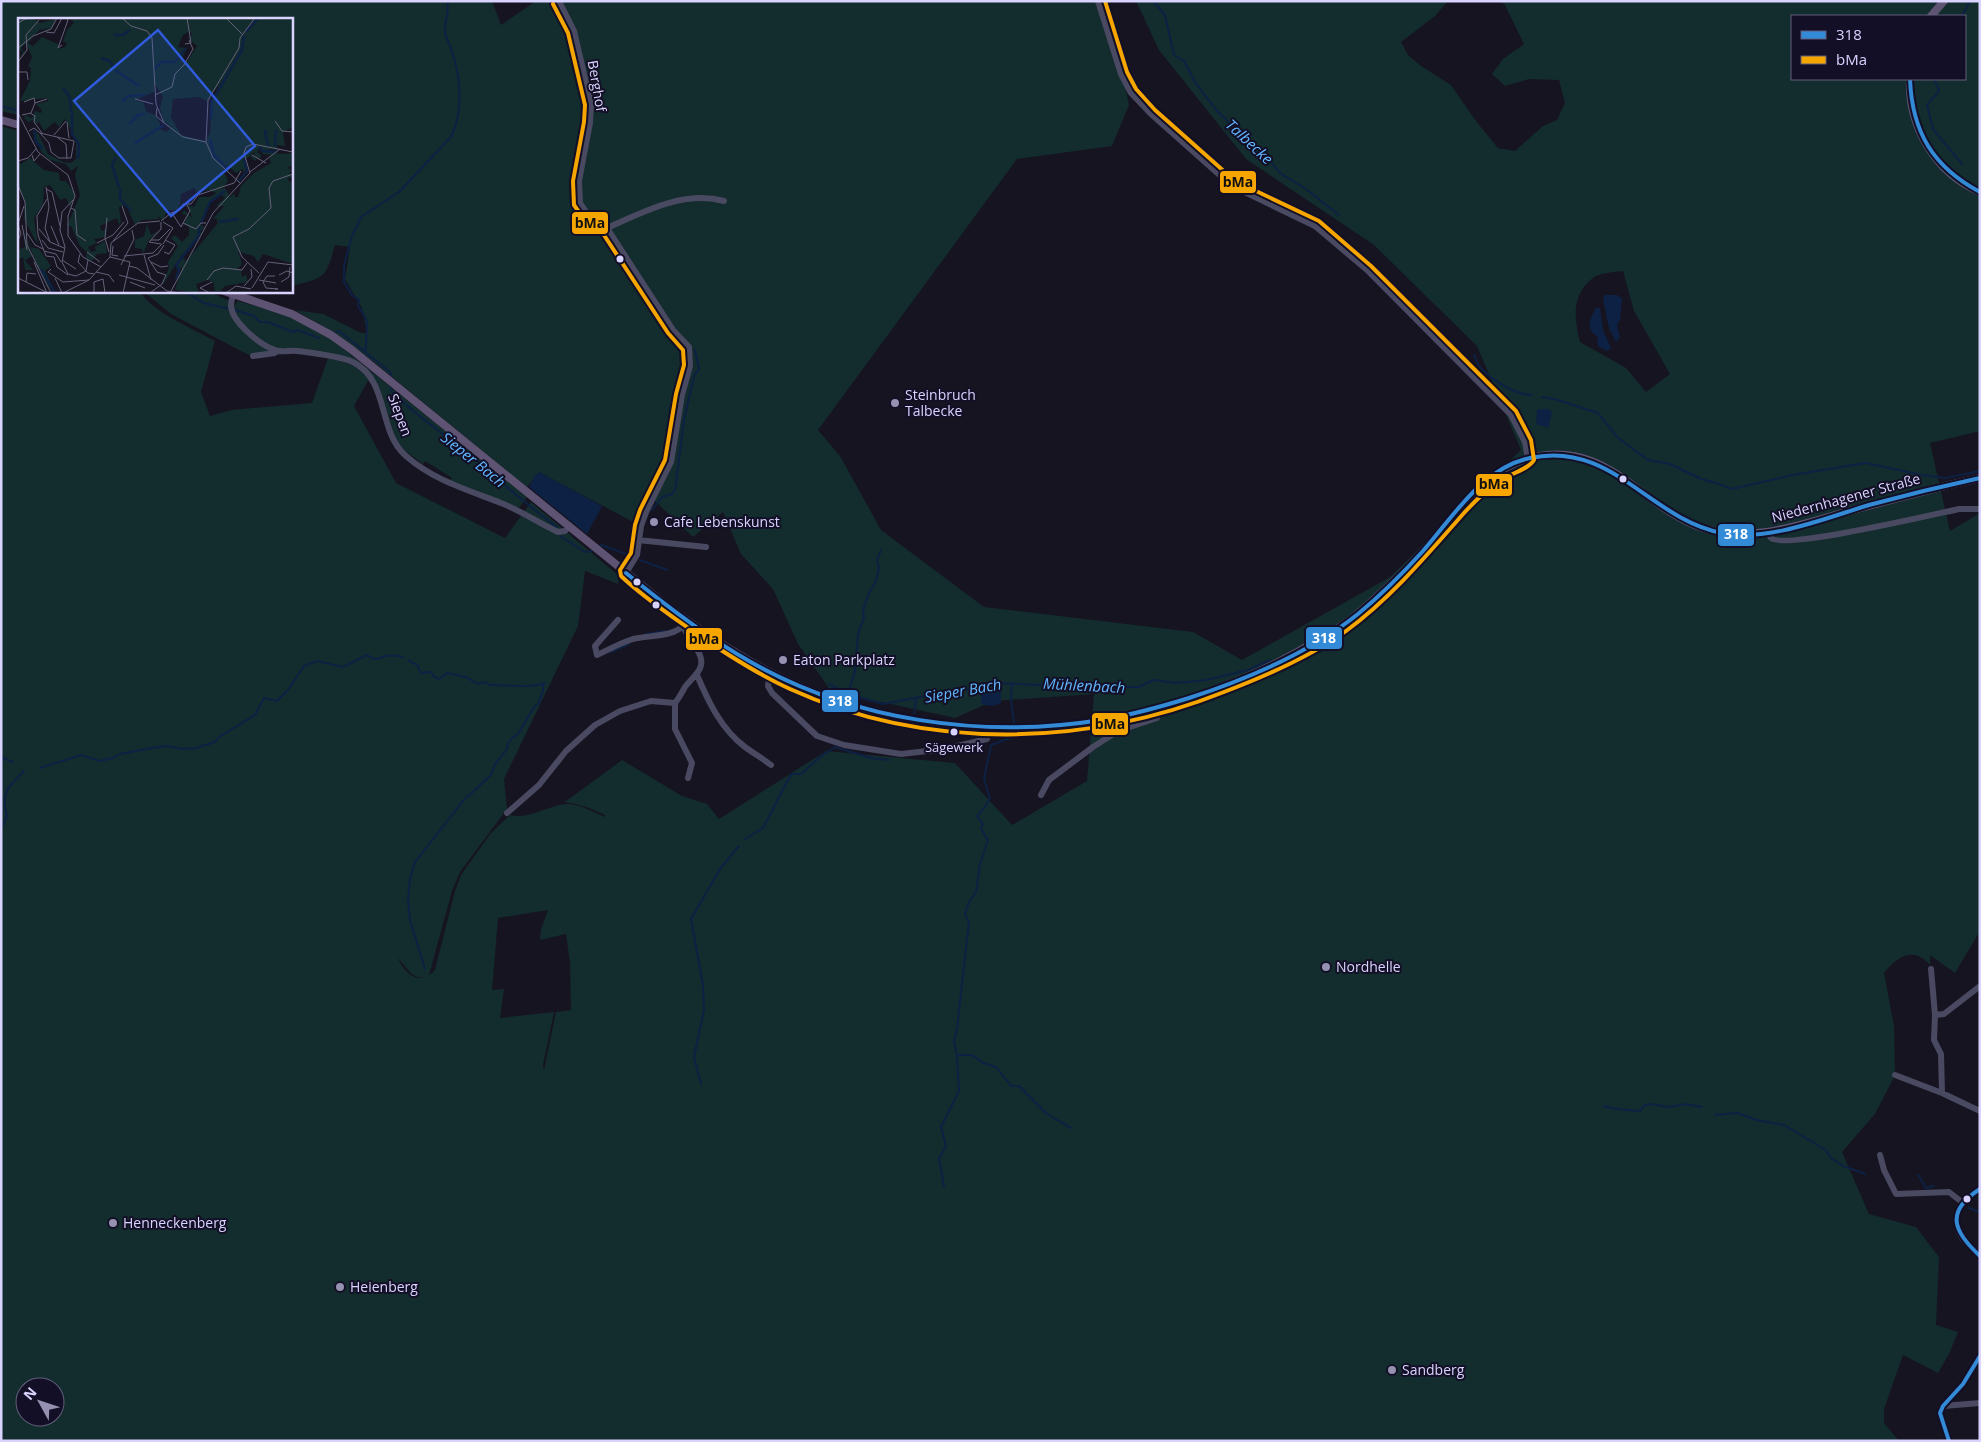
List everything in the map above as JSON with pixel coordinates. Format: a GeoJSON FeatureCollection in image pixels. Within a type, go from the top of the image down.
{"type":"FeatureCollection","features":[{"type":"Feature","properties":{"kind":"main road"},"geometry":{"type":"LineString","coordinates":[[1932,15],[1944,1]]}},
{"type":"Feature","properties":{"kind":"main road"},"geometry":{"type":"LineString","coordinates":[[1910,80],[1911,106],[1924,142],[1948,170],[1980,192]]}},
{"type":"Feature","properties":{"kind":"main road"},"geometry":{"type":"LineString","coordinates":[[1,120],[18,125]]}},
{"type":"Feature","properties":{"kind":"main road"},"geometry":{"type":"LineString","coordinates":[[226,292],[292,314],[331,335],[570,526],[685,624],[795,684],[865,709],[936,724],[989,728],[1078,725],[1111,720],[1160,708],[1238,681],[1289,657],[1344,625],[1387,589],[1481,486],[1510,466],[1528,458]]}},
{"type":"Feature","properties":{"kind":"main road","name":"Niedernhagener Straße"},"geometry":{"type":"LineString","coordinates":[[1528,458],[1547,456],[1585,459],[1611,469],[1672,514],[1700,527],[1723,533],[1748,534],[1804,525],[1894,499],[1980,478]]}},
{"type":"Feature","properties":{"kind":"street","name":"Berghof"},"geometry":{"type":"LineString","coordinates":[[559,1],[571,25],[591,104],[590,123],[580,180],[580,203],[588,215],[607,228],[673,330],[689,348],[691,355],[671,462],[646,512],[638,540]]}},
{"type":"Feature","properties":{"kind":"street"},"geometry":{"type":"LineString","coordinates":[[1098,1],[1121,74],[1131,93],[1151,114],[1232,186],[1315,226],[1367,270],[1511,415],[1521,432],[1528,458]]}},
{"type":"Feature","properties":{"kind":"street"},"geometry":{"type":"LineString","coordinates":[[607,228],[673,202],[697,197],[710,197],[724,201]]}},
{"type":"Feature","properties":{"kind":"street"},"geometry":{"type":"LineString","coordinates":[[233,295],[231,305],[233,315],[251,336],[276,351]]}},
{"type":"Feature","properties":{"kind":"street","name":"Siepen"},"geometry":{"type":"LineString","coordinates":[[276,351],[296,350],[346,360],[358,365],[377,387],[389,429],[396,443],[406,456],[451,485],[501,503],[558,532],[565,531],[570,526]]}},
{"type":"Feature","properties":{"kind":"street"},"geometry":{"type":"LineString","coordinates":[[253,356],[275,353],[276,351]]}},
{"type":"Feature","properties":{"kind":"street"},"geometry":{"type":"LineString","coordinates":[[1769,531],[1770,537],[1773,540],[1794,541],[1830,536],[1960,509],[1980,510]]}},
{"type":"Feature","properties":{"kind":"street"},"geometry":{"type":"LineString","coordinates":[[626,573],[634,561],[638,540],[706,546]]}},
{"type":"Feature","properties":{"kind":"street"},"geometry":{"type":"LineString","coordinates":[[618,620],[595,646],[596,655],[634,639],[655,637],[685,624],[701,660],[697,675],[687,684],[675,703],[675,729],[692,763],[688,778]]}},
{"type":"Feature","properties":{"kind":"street"},"geometry":{"type":"LineString","coordinates":[[770,672],[768,686],[772,693],[817,736],[844,745],[902,754],[920,752],[987,739],[989,728]]}},
{"type":"Feature","properties":{"kind":"street"},"geometry":{"type":"LineString","coordinates":[[697,675],[712,709],[726,727],[743,746],[771,765]]}},
{"type":"Feature","properties":{"kind":"street"},"geometry":{"type":"LineString","coordinates":[[507,813],[539,786],[566,751],[594,725],[620,710],[650,701],[675,703]]}},
{"type":"Feature","properties":{"kind":"street"},"geometry":{"type":"LineString","coordinates":[[1041,794],[1049,780],[1093,747],[1118,732],[1156,718],[1160,708]]}},
{"type":"Feature","properties":{"kind":"street"},"geometry":{"type":"LineString","coordinates":[[1931,968],[1935,1015],[1934,1040],[1941,1054],[1942,1093]]}},
{"type":"Feature","properties":{"kind":"street"},"geometry":{"type":"LineString","coordinates":[[1935,1015],[1944,1014],[1980,986]]}},
{"type":"Feature","properties":{"kind":"street"},"geometry":{"type":"LineString","coordinates":[[1895,1075],[1942,1093],[1980,1111]]}},
{"type":"Feature","properties":{"kind":"street"},"geometry":{"type":"LineString","coordinates":[[1880,1155],[1884,1170],[1896,1194],[1950,1192],[1963,1203]]}},
{"type":"Feature","properties":{"kind":"street"},"geometry":{"type":"LineString","coordinates":[[1980,1189],[1963,1203],[1957,1212],[1959,1232],[1980,1256]]}},
{"type":"Feature","properties":{"kind":"street"},"geometry":{"type":"LineString","coordinates":[[1949,1441],[1940,1413],[1943,1406],[1963,1384],[1980,1356]]}},
{"type":"Feature","properties":{"kind":"street"},"geometry":{"type":"LineString","coordinates":[[1943,1406],[1980,1403]]}},
{"type":"Feature","properties":{"kind":"green space"},"geometry":{"type":"Polygon","coordinates":[[[1,1],[492,1],[501,25],[536,1],[1107,1],[1129,105],[1112,146],[1017,159],[818,430],[840,456],[881,530],[984,607],[1193,632],[1242,660],[1390,577],[1521,450],[1477,346],[1374,245],[1246,159],[1159,50],[1136,1],[1448,1],[1435,16],[1401,42],[1408,55],[1421,66],[1451,85],[1498,148],[1515,151],[1543,126],[1557,120],[1565,103],[1559,80],[1529,79],[1505,86],[1492,74],[1503,59],[1524,44],[1505,5],[1500,1],[1980,1],[1980,431],[1930,443],[1950,531],[1980,513],[1980,931],[1955,973],[1930,955],[1930,965],[1918,956],[1906,955],[1894,962],[1884,973],[1894,1026],[1895,1075],[1875,1114],[1842,1152],[1869,1214],[1916,1227],[1939,1257],[1936,1325],[1958,1332],[1949,1354],[1938,1373],[1903,1355],[1884,1409],[1884,1423],[1899,1441],[1,1441],[1,126],[18,131],[18,292],[140,292],[164,314],[215,341],[201,392],[210,416],[231,410],[312,403],[328,358],[354,365],[369,379],[354,406],[396,483],[505,538],[531,502],[619,576],[618,584],[585,571],[578,626],[504,779],[507,809],[460,872],[452,891],[429,975],[435,970],[455,891],[461,875],[491,833],[510,815],[524,816],[567,804],[577,805],[605,817],[605,815],[591,809],[575,804],[565,802],[622,760],[682,796],[707,804],[719,819],[826,751],[955,763],[1012,825],[1087,781],[1094,694],[993,701],[955,718],[831,691],[798,644],[773,589],[741,554],[723,512],[693,537],[655,501],[647,518],[633,522],[539,472],[527,487],[375,363],[335,333],[295,310],[323,314],[361,333],[367,333],[362,308],[345,279],[350,247],[335,245],[329,265],[322,275],[311,281],[292,286],[292,18],[18,18],[18,115],[1,111],[1,1]],[[1623,271],[1603,274],[1593,278],[1581,292],[1576,307],[1576,324],[1580,342],[1626,368],[1646,392],[1670,374],[1634,311],[1623,271]],[[548,910],[498,918],[492,990],[504,989],[500,1018],[554,1012],[543,1065],[544,1070],[556,1012],[571,1010],[570,963],[566,934],[540,940],[541,929],[548,910]],[[398,958],[409,973],[414,976],[419,978],[424,977],[429,975],[423,977],[415,976],[398,958]]]}},
{"type":"Feature","properties":{"kind":"green space"},"geometry":{"type":"Polygon","coordinates":[[[144,292],[210,292],[229,301],[229,311],[269,348],[269,351],[249,355],[171,314],[144,292]]]}},
{"type":"Feature","properties":{"kind":"green space"},"geometry":{"type":"Polygon","coordinates":[[[238,301],[290,316],[330,338],[527,497],[519,508],[450,482],[452,478],[425,461],[423,464],[400,447],[388,420],[379,388],[360,364],[297,348],[277,350],[239,321],[233,307],[238,301]]]}},
{"type":"Feature","properties":{"kind":"water"},"geometry":{"type":"Polygon","coordinates":[[[1605,295],[1617,295],[1622,298],[1620,320],[1617,325],[1620,337],[1616,342],[1609,328],[1603,299],[1605,295]]]}},
{"type":"Feature","properties":{"kind":"water"},"geometry":{"type":"Polygon","coordinates":[[[1596,308],[1600,308],[1603,330],[1611,348],[1607,351],[1598,346],[1597,336],[1590,327],[1596,308]]]}},
{"type":"Feature","properties":{"kind":"water"},"geometry":{"type":"Polygon","coordinates":[[[1539,409],[1549,409],[1552,413],[1548,428],[1536,424],[1537,411],[1539,409]]]}},
{"type":"Feature","properties":{"kind":"water"},"geometry":{"type":"Polygon","coordinates":[[[539,472],[602,506],[587,534],[529,487],[539,472]]]}},
{"type":"Feature","properties":{"kind":"water"},"geometry":{"type":"Polygon","coordinates":[[[998,689],[1001,690],[1001,703],[991,706],[981,703],[981,695],[998,689]]]}},
{"type":"Feature","properties":{"kind":"waterway"},"geometry":{"type":"LineString","coordinates":[[365,351],[367,323],[358,306],[359,300],[352,295],[344,282],[344,265],[352,236],[361,217],[399,192],[450,138],[454,130],[459,110],[459,88],[454,58],[445,32],[448,9],[447,1]]}},
{"type":"Feature","properties":{"kind":"waterway","name":"Talbecke"},"geometry":{"type":"LineString","coordinates":[[1153,1],[1165,15],[1174,55],[1184,61],[1195,82],[1217,111],[1241,137],[1264,153],[1280,173],[1306,189],[1339,215]]}},
{"type":"Feature","properties":{"kind":"waterway"},"geometry":{"type":"LineString","coordinates":[[1963,15],[1970,1]]}},
{"type":"Feature","properties":{"kind":"waterway"},"geometry":{"type":"LineString","coordinates":[[1934,80],[1939,90],[1927,105],[1933,129],[1962,164]]}},
{"type":"Feature","properties":{"kind":"waterway","name":"Sieper Bach"},"geometry":{"type":"LineString","coordinates":[[1,106],[18,111]]}},
{"type":"Feature","properties":{"kind":"waterway","name":"Sieper Bach"},"geometry":{"type":"LineString","coordinates":[[186,292],[204,303],[229,309]]}},
{"type":"Feature","properties":{"kind":"waterway","name":"Sieper Bach"},"geometry":{"type":"LineString","coordinates":[[235,310],[254,316],[260,322],[268,322],[293,332],[297,330],[319,338]]}},
{"type":"Feature","properties":{"kind":"waterway","name":"Sieper Bach"},"geometry":{"type":"LineString","coordinates":[[336,332],[339,331],[390,372],[391,375]]}},
{"type":"Feature","properties":{"kind":"waterway"},"geometry":{"type":"LineString","coordinates":[[652,510],[662,497],[672,494],[675,490],[684,420],[694,376],[699,369],[695,350]]}},
{"type":"Feature","properties":{"kind":"waterway","name":"Talbecke"},"geometry":{"type":"LineString","coordinates":[[1474,355],[1481,368],[1499,383],[1512,390],[1532,395]]}},
{"type":"Feature","properties":{"kind":"waterway","name":"Sieper Bach"},"geometry":{"type":"LineString","coordinates":[[391,389],[413,411],[557,527]]}},
{"type":"Feature","properties":{"kind":"waterway","name":"Talbecke"},"geometry":{"type":"LineString","coordinates":[[1542,397],[1558,400],[1598,413],[1617,437],[1648,460],[1670,464],[1701,479],[1732,489],[1798,474],[1866,463],[1945,478],[1980,471]]}},
{"type":"Feature","properties":{"kind":"waterway","name":"Sieper Bach"},"geometry":{"type":"LineString","coordinates":[[560,536],[585,552],[592,551]]}},
{"type":"Feature","properties":{"kind":"waterway","name":"Sieper Bach"},"geometry":{"type":"LineString","coordinates":[[601,545],[632,556]]}},
{"type":"Feature","properties":{"kind":"waterway"},"geometry":{"type":"LineString","coordinates":[[848,694],[855,671],[858,634],[864,618],[863,610],[868,595],[876,581],[879,568],[877,560],[881,550]]}},
{"type":"Feature","properties":{"kind":"waterway","name":"Sieper Bach"},"geometry":{"type":"LineString","coordinates":[[640,560],[667,570]]}},
{"type":"Feature","properties":{"kind":"waterway"},"geometry":{"type":"LineString","coordinates":[[646,634],[665,631]]}},
{"type":"Feature","properties":{"kind":"waterway"},"geometry":{"type":"LineString","coordinates":[[611,652],[629,644]]}},
{"type":"Feature","properties":{"kind":"waterway"},"geometry":{"type":"LineString","coordinates":[[40,768],[81,755],[100,761],[120,754],[152,748],[167,746],[183,749],[196,748],[215,742],[219,737],[255,715],[264,698],[277,701],[288,690],[304,666],[317,661],[343,667],[367,655],[375,659],[388,656],[403,657]]}},
{"type":"Feature","properties":{"kind":"waterway"},"geometry":{"type":"LineString","coordinates":[[408,660],[417,665],[421,673],[431,672],[433,676],[439,679],[447,673],[466,677],[478,684],[486,682],[490,685],[526,686],[545,683]]}},
{"type":"Feature","properties":{"kind":"waterway","name":"Mühlenbach"},"geometry":{"type":"LineString","coordinates":[[829,684],[848,694],[883,704],[925,696],[945,696],[959,690],[983,689],[995,683],[1078,685],[1103,689],[1139,687],[1153,680],[1176,683],[1206,680],[1248,670],[1270,660]]}},
{"type":"Feature","properties":{"kind":"waterway"},"geometry":{"type":"LineString","coordinates":[[1012,683],[1011,700],[1014,723]]}},
{"type":"Feature","properties":{"kind":"waterway"},"geometry":{"type":"LineString","coordinates":[[425,969],[410,920],[408,900],[410,879],[415,862],[463,801],[491,775],[495,764],[507,749],[508,743],[518,734],[534,707],[539,703],[543,685]]}},
{"type":"Feature","properties":{"kind":"waterway"},"geometry":{"type":"LineString","coordinates":[[914,714],[916,698]]}},
{"type":"Feature","properties":{"kind":"waterway"},"geometry":{"type":"LineString","coordinates":[[944,1186],[939,1159],[946,1146],[941,1127],[959,1091],[957,1055],[954,1042],[969,922],[965,914],[969,902],[976,892],[980,864],[988,840],[981,829],[983,824],[977,816],[990,798],[984,779],[991,745],[1016,736],[1016,734]]}},
{"type":"Feature","properties":{"kind":"waterway"},"geometry":{"type":"LineString","coordinates":[[745,839],[763,828],[791,774],[801,774],[835,747],[871,758],[889,760]]}},
{"type":"Feature","properties":{"kind":"waterway"},"geometry":{"type":"LineString","coordinates":[[1,753],[3,758],[13,762]]}},
{"type":"Feature","properties":{"kind":"waterway"},"geometry":{"type":"LineString","coordinates":[[1,828],[7,816],[5,808],[7,790],[24,771]]}},
{"type":"Feature","properties":{"kind":"waterway"},"geometry":{"type":"LineString","coordinates":[[701,1084],[694,1057],[704,1010],[703,985],[691,919],[720,869],[739,846]]}},
{"type":"Feature","properties":{"kind":"waterway"},"geometry":{"type":"LineString","coordinates":[[957,1055],[972,1055],[983,1063],[996,1067],[1011,1086],[1019,1086],[1047,1114],[1071,1128]]}},
{"type":"Feature","properties":{"kind":"waterway"},"geometry":{"type":"LineString","coordinates":[[1604,1106],[1640,1111],[1645,1105],[1650,1104],[1669,1107],[1686,1104],[1702,1107]]}},
{"type":"Feature","properties":{"kind":"waterway"},"geometry":{"type":"LineString","coordinates":[[1715,1115],[1738,1113],[1756,1120],[1784,1125],[1826,1150],[1831,1158],[1843,1166],[1865,1174]]}},
{"type":"Feature","properties":{"kind":"waterway"},"geometry":{"type":"LineString","coordinates":[[1918,1175],[1926,1188],[1934,1186]]}},
{"type":"Feature","properties":{"kind":"waterway"},"geometry":{"type":"LineString","coordinates":[[1969,1208],[1980,1212]]}},
{"type":"Feature","properties":{"kind":"transit line","name":"bMa"},"geometry":{"type":"LineString","coordinates":[[553,4],[568,33],[585,105],[584,122],[573,181],[574,205],[584,219],[602,232],[668,333],[683,350],[684,365],[676,394],[665,460],[640,510],[635,525],[631,553],[620,570],[621,576],[691,630],[752,669],[790,689],[842,709],[896,723],[951,732],[1007,734],[1062,732],[1117,723],[1171,710],[1240,686],[1303,658],[1346,631],[1378,605],[1481,496],[1499,481],[1527,467],[1534,460],[1531,440],[1516,411],[1371,266],[1319,221],[1235,181],[1155,110],[1136,89],[1127,72],[1105,1]]}},
{"type":"Feature","properties":{"kind":"transit line","name":"318"},"geometry":{"type":"LineString","coordinates":[[1910,80],[1915,116],[1928,146],[1950,171],[1980,192]]}},
{"type":"Feature","properties":{"kind":"transit line","name":"318"},"geometry":{"type":"LineString","coordinates":[[626,573],[686,620],[749,661],[789,682],[832,698],[875,711],[965,726],[1011,727],[1056,725],[1112,718],[1178,701],[1211,691],[1299,653],[1358,614],[1392,584],[1434,538],[1457,509],[1483,483],[1513,463],[1530,458],[1559,455],[1584,460],[1608,470],[1673,513],[1696,525],[1722,533],[1740,535],[1777,532],[1869,505],[1980,478]]}},
{"type":"Feature","properties":{"kind":"transit line","name":"318"},"geometry":{"type":"LineString","coordinates":[[1980,1189],[1969,1197],[1957,1214],[1959,1230],[1964,1239],[1980,1256]]}},
{"type":"Feature","properties":{"kind":"transit line","name":"318"},"geometry":{"type":"LineString","coordinates":[[1949,1441],[1940,1413],[1943,1406],[1963,1384],[1980,1356]]}},
{"type":"Feature","properties":{"kind":"place","name":"Steinbruch Talbecke"},"geometry":{"type":"Point","coordinates":[895,403]}},
{"type":"Feature","properties":{"kind":"place","name":"Cafe Lebenskunst"},"geometry":{"type":"Point","coordinates":[654,522]}},
{"type":"Feature","properties":{"kind":"place","name":"Eaton Parkplatz"},"geometry":{"type":"Point","coordinates":[783,660]}},
{"type":"Feature","properties":{"kind":"place","name":"Sägewerk"},"geometry":{"type":"Point","coordinates":[954,732]}},
{"type":"Feature","properties":{"kind":"place","name":"Nordhelle"},"geometry":{"type":"Point","coordinates":[1326,967]}},
{"type":"Feature","properties":{"kind":"place","name":"Henneckenberg"},"geometry":{"type":"Point","coordinates":[113,1223]}},
{"type":"Feature","properties":{"kind":"place","name":"Heienberg"},"geometry":{"type":"Point","coordinates":[340,1287]}},
{"type":"Feature","properties":{"kind":"place","name":"Sandberg"},"geometry":{"type":"Point","coordinates":[1392,1370]}}]}
